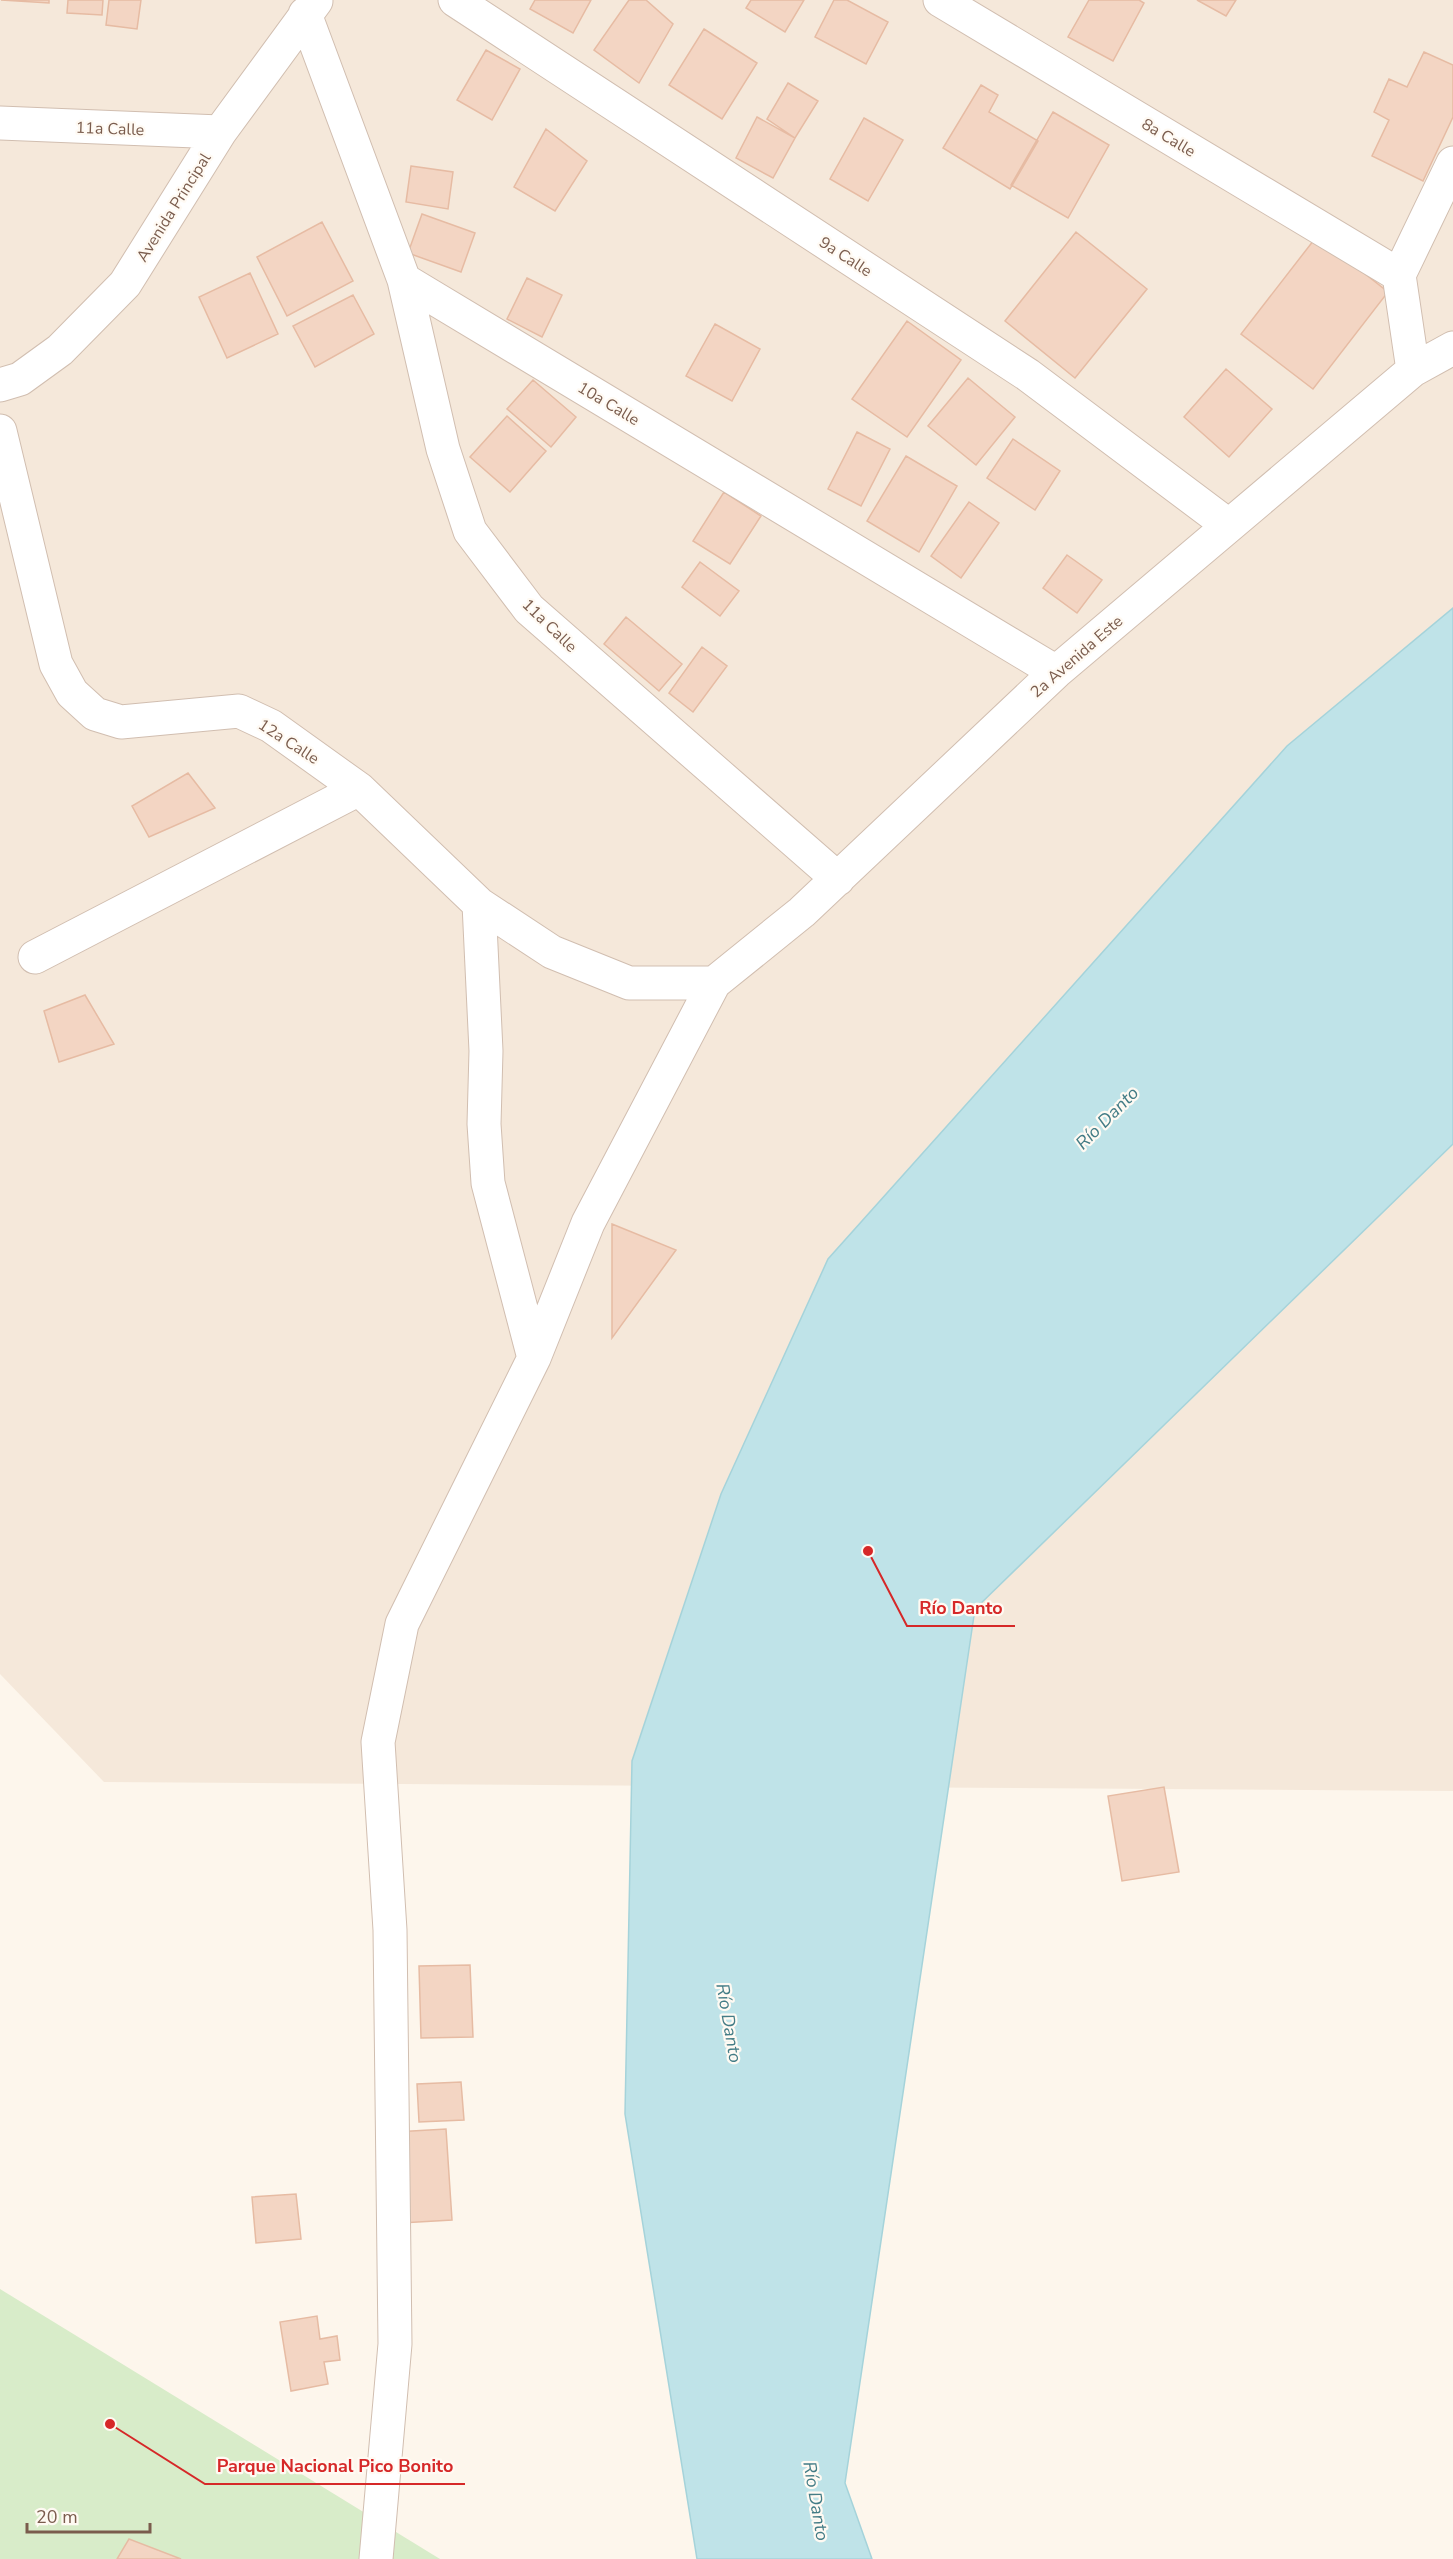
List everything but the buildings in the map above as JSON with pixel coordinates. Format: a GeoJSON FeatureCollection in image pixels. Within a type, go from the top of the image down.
{"type":"FeatureCollection","features":[{"type":"Feature","properties":{"kind":"street","name":"9a Calle"},"geometry":{"type":"LineString","coordinates":[[455,0],[1028,375],[1228,525]]}},
{"type":"Feature","properties":{"kind":"street","name":"8a Calle"},"geometry":{"type":"LineString","coordinates":[[940,0],[1399,275]]}},
{"type":"Feature","properties":{"kind":"street"},"geometry":{"type":"LineString","coordinates":[[311,7],[404,280]]}},
{"type":"Feature","properties":{"kind":"street","name":"Avenida Principal"},"geometry":{"type":"LineString","coordinates":[[0,385],[20,379],[60,350],[124,284],[220,132],[311,7]]}},
{"type":"Feature","properties":{"kind":"street","name":"11a Calle"},"geometry":{"type":"LineString","coordinates":[[0,123],[220,132]]}},
{"type":"Feature","properties":{"kind":"street"},"geometry":{"type":"LineString","coordinates":[[1413,370],[1399,275],[1453,163]]}},
{"type":"Feature","properties":{"kind":"street","name":"11a Calle"},"geometry":{"type":"LineString","coordinates":[[404,280],[443,449],[470,531],[529,609],[838,879]]}},
{"type":"Feature","properties":{"kind":"street","name":"10a Calle"},"geometry":{"type":"LineString","coordinates":[[404,280],[1056,672]]}},
{"type":"Feature","properties":{"kind":"street","name":"2a Avenida Este"},"geometry":{"type":"LineString","coordinates":[[714,983],[802,912],[1056,672],[1413,370],[1453,348]]}},
{"type":"Feature","properties":{"kind":"street","name":"12a Calle"},"geometry":{"type":"LineString","coordinates":[[0,432],[56,664],[72,693],[95,714],[121,722],[239,711],[271,726],[359,789],[479,904],[552,952],[629,982],[714,983]]}},
{"type":"Feature","properties":{"kind":"street"},"geometry":{"type":"LineString","coordinates":[[35,957],[359,789]]}},
{"type":"Feature","properties":{"kind":"street"},"geometry":{"type":"LineString","coordinates":[[479,904],[486,1051],[484,1124],[488,1183],[534,1358]]}},
{"type":"Feature","properties":{"kind":"street"},"geometry":{"type":"LineString","coordinates":[[376,2559],[395,2344],[390,1930],[378,1742],[402,1624],[534,1358],[588,1223],[714,983]]}},
{"type":"Feature","properties":{"kind":"shaded area"},"geometry":{"type":"Polygon","coordinates":[[[0,0],[1453,0],[1453,1791],[104,1782],[0,1674],[0,0]]]}},
{"type":"Feature","properties":{"kind":"green space"},"geometry":{"type":"Polygon","coordinates":[[[0,2289],[440,2559],[0,2559],[0,2289]]]}},
{"type":"Feature","properties":{"kind":"water","name":"Río Danto"},"geometry":{"type":"Polygon","coordinates":[[[1453,608],[1453,1144],[975,1609],[845,2483],[872,2559],[697,2559],[625,2114],[632,1761],[721,1494],[828,1259],[1287,746],[1453,608]]]}},
{"type":"Feature","properties":{"kind":"place","name":"Río Danto"},"geometry":{"type":"Point","coordinates":[868,1551]}},
{"type":"Feature","properties":{"kind":"place","name":"Parque Nacional Pico Bonito"},"geometry":{"type":"Point","coordinates":[110,2424]}}]}
